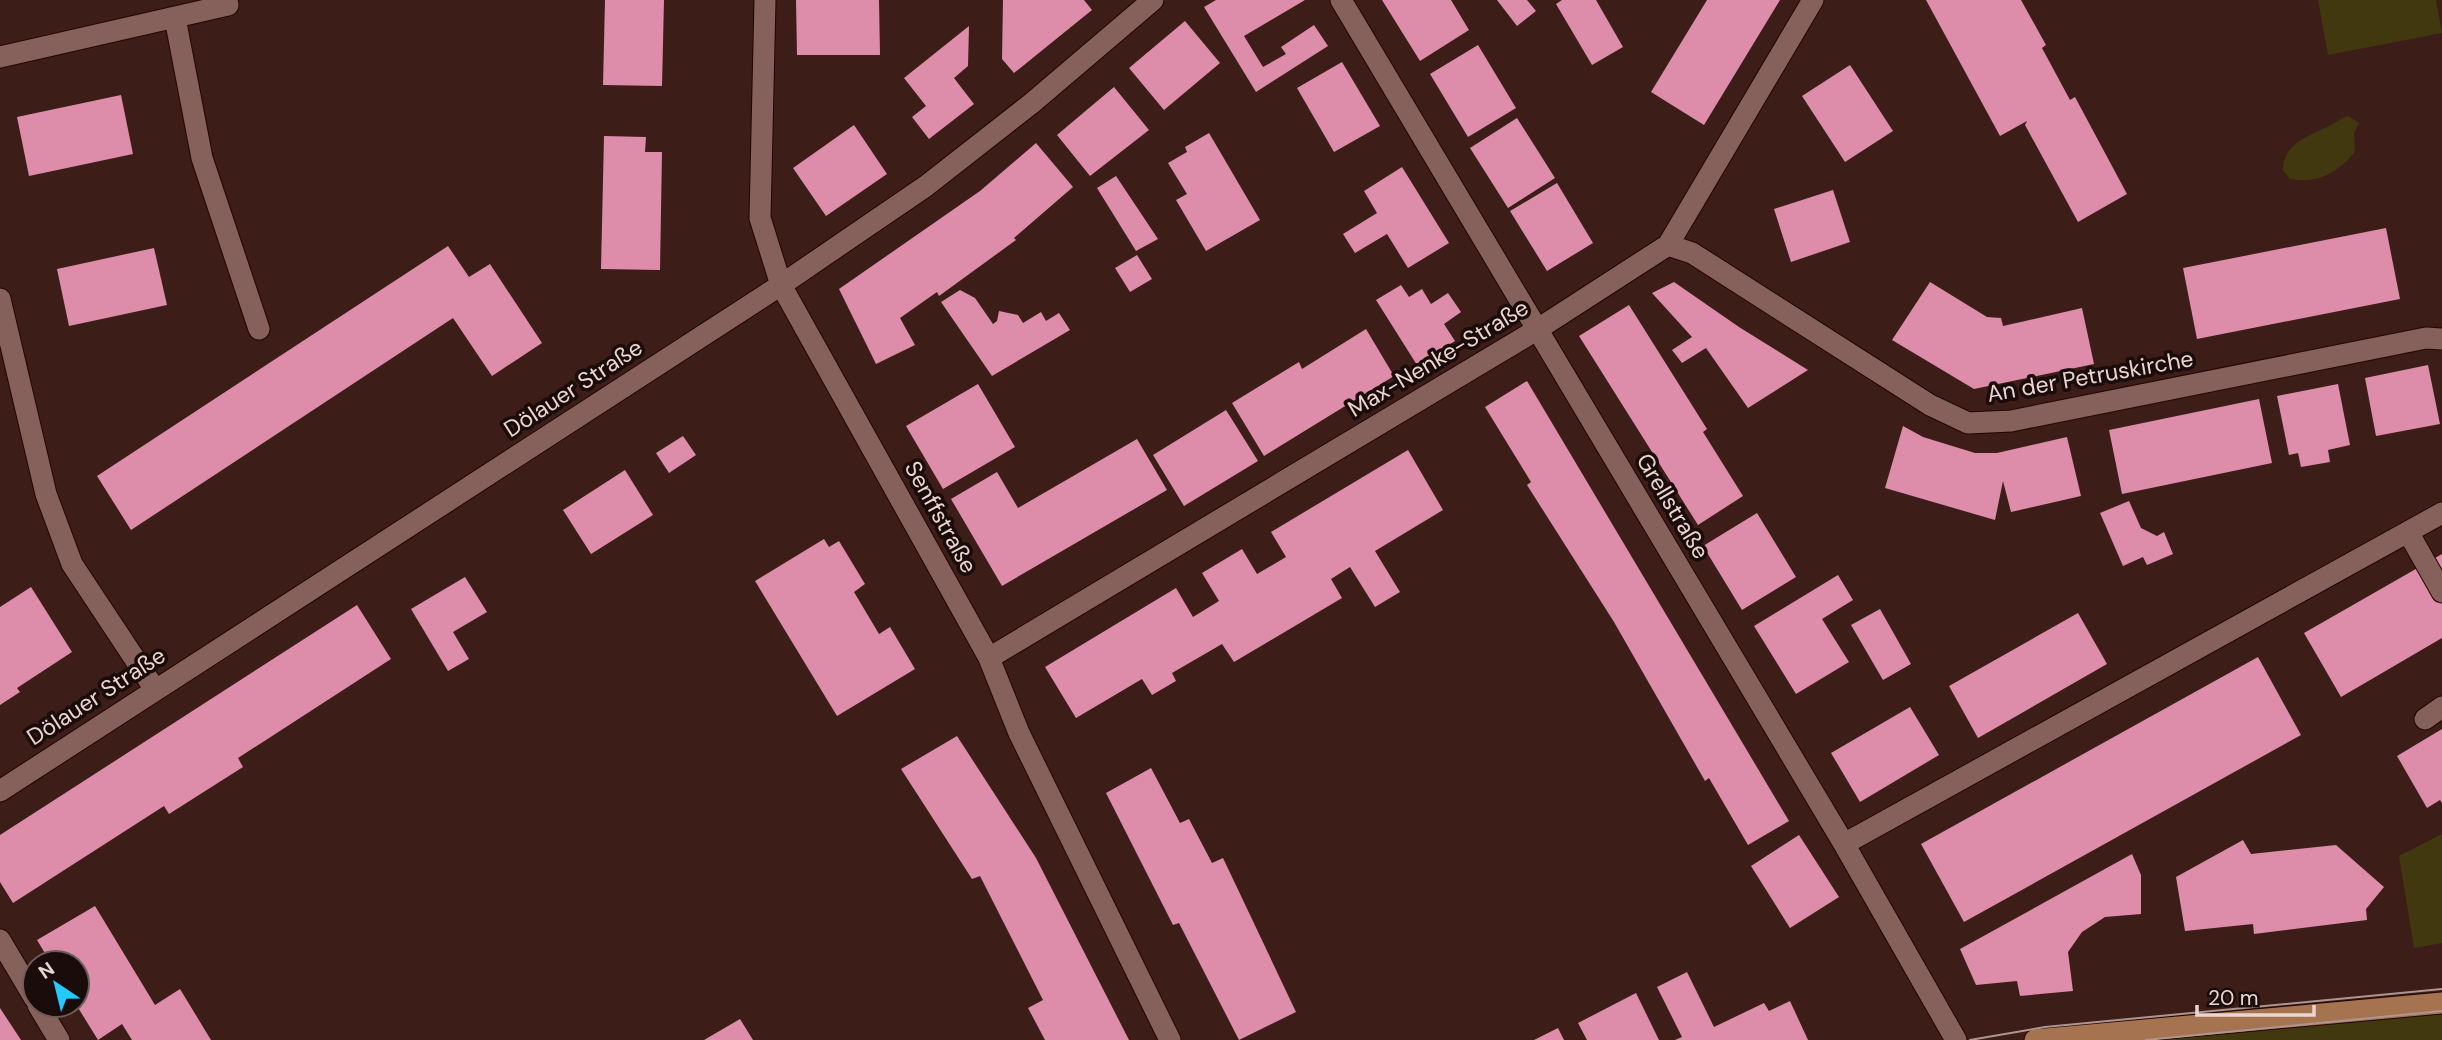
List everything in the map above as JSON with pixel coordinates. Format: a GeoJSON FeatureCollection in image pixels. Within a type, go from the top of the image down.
{"type":"FeatureCollection","features":[{"type":"Feature","properties":{"kind":"main road"},"geometry":{"type":"LineString","coordinates":[[2035,1040],[2442,1003]]}},
{"type":"Feature","properties":{"kind":"street","name":"Senffstraße"},"geometry":{"type":"LineString","coordinates":[[765,0],[760,218],[781,285],[989,659],[1019,733],[1170,1040]]}},
{"type":"Feature","properties":{"kind":"street","name":"Dölauer Straße"},"geometry":{"type":"LineString","coordinates":[[0,791],[155,688],[781,285],[926,186],[1032,103],[1153,0]]}},
{"type":"Feature","properties":{"kind":"street","name":"Grellstraße"},"geometry":{"type":"LineString","coordinates":[[1341,0],[1844,845],[1956,1040]]}},
{"type":"Feature","properties":{"kind":"street","name":"Max-Nenke-Straße"},"geometry":{"type":"LineString","coordinates":[[989,659],[1538,329],[1668,245],[1812,0]]}},
{"type":"Feature","properties":{"kind":"street"},"geometry":{"type":"LineString","coordinates":[[0,57],[175,18],[227,2]]}},
{"type":"Feature","properties":{"kind":"street"},"geometry":{"type":"LineString","coordinates":[[175,18],[202,158],[259,329]]}},
{"type":"Feature","properties":{"kind":"street","name":"An der Petruskirche"},"geometry":{"type":"LineString","coordinates":[[1668,245],[1692,253],[1930,405],[1968,423],[2011,421],[2426,338],[2442,339]]}},
{"type":"Feature","properties":{"kind":"street"},"geometry":{"type":"LineString","coordinates":[[0,299],[46,494],[72,564],[155,688]]}},
{"type":"Feature","properties":{"kind":"street"},"geometry":{"type":"LineString","coordinates":[[1844,845],[2442,513]]}},
{"type":"Feature","properties":{"kind":"street"},"geometry":{"type":"LineString","coordinates":[[2408,531],[2442,592]]}},
{"type":"Feature","properties":{"kind":"street"},"geometry":{"type":"LineString","coordinates":[[0,940],[21,975]]}},
{"type":"Feature","properties":{"kind":"street"},"geometry":{"type":"LineString","coordinates":[[46,1019],[59,1040]]}},
{"type":"Feature","properties":{"kind":"shaded area"},"geometry":{"type":"Polygon","coordinates":[[[2318,0],[2436,0],[2442,33],[2328,55],[2318,0]]]}},
{"type":"Feature","properties":{"kind":"shaded area"},"geometry":{"type":"Polygon","coordinates":[[[2348,116],[2359,123],[2354,133],[2355,152],[2341,166],[2326,175],[2309,180],[2290,179],[2283,170],[2284,161],[2293,147],[2306,137],[2348,116]]]}},
{"type":"Feature","properties":{"kind":"shaded area"},"geometry":{"type":"Polygon","coordinates":[[[2442,834],[2442,943],[2414,948],[2399,856],[2442,834]]]}},
{"type":"Feature","properties":{"kind":"shaded area"},"geometry":{"type":"Polygon","coordinates":[[[2442,1011],[2442,1040],[2146,1040],[2442,1011]]]}},
{"type":"Feature","properties":{"kind":"building"},"geometry":{"type":"Polygon","coordinates":[[[605,0],[664,0],[662,86],[603,85],[605,0]]]}},
{"type":"Feature","properties":{"kind":"building"},"geometry":{"type":"Polygon","coordinates":[[[796,0],[879,0],[880,55],[797,55],[796,0]]]}},
{"type":"Feature","properties":{"kind":"building"},"geometry":{"type":"Polygon","coordinates":[[[1003,0],[1084,0],[1092,10],[1014,73],[1002,59],[1003,0]]]}},
{"type":"Feature","properties":{"kind":"building"},"geometry":{"type":"Polygon","coordinates":[[[1216,0],[1305,0],[1244,36],[1263,67],[1286,54],[1281,47],[1314,25],[1328,46],[1256,92],[1204,7],[1216,0]]]}},
{"type":"Feature","properties":{"kind":"building"},"geometry":{"type":"Polygon","coordinates":[[[1382,0],[1451,0],[1469,30],[1420,61],[1382,0]]]}},
{"type":"Feature","properties":{"kind":"building"},"geometry":{"type":"Polygon","coordinates":[[[1497,0],[1527,0],[1536,11],[1517,26],[1497,0]]]}},
{"type":"Feature","properties":{"kind":"building"},"geometry":{"type":"Polygon","coordinates":[[[1562,0],[1596,0],[1623,47],[1592,65],[1556,4],[1562,0]]]}},
{"type":"Feature","properties":{"kind":"building"},"geometry":{"type":"Polygon","coordinates":[[[1707,0],[1780,0],[1704,125],[1651,92],[1707,0]]]}},
{"type":"Feature","properties":{"kind":"building"},"geometry":{"type":"Polygon","coordinates":[[[1926,0],[2021,0],[2046,45],[2042,48],[2070,100],[2075,97],[2127,194],[2078,222],[2025,125],[2027,121],[2000,136],[1926,0]]]}},
{"type":"Feature","properties":{"kind":"building"},"geometry":{"type":"Polygon","coordinates":[[[1185,21],[1220,63],[1164,110],[1129,68],[1185,21]]]}},
{"type":"Feature","properties":{"kind":"building"},"geometry":{"type":"Polygon","coordinates":[[[969,26],[968,66],[954,78],[974,104],[929,139],[912,117],[926,106],[904,78],[969,26]]]}},
{"type":"Feature","properties":{"kind":"building"},"geometry":{"type":"Polygon","coordinates":[[[1478,45],[1516,108],[1468,137],[1430,74],[1478,45]]]}},
{"type":"Feature","properties":{"kind":"building"},"geometry":{"type":"Polygon","coordinates":[[[1342,62],[1380,126],[1334,152],[1297,88],[1342,62]]]}},
{"type":"Feature","properties":{"kind":"building"},"geometry":{"type":"Polygon","coordinates":[[[1850,65],[1893,131],[1845,162],[1802,96],[1850,65]]]}},
{"type":"Feature","properties":{"kind":"building"},"geometry":{"type":"Polygon","coordinates":[[[1114,87],[1149,130],[1090,176],[1057,135],[1114,87]]]}},
{"type":"Feature","properties":{"kind":"building"},"geometry":{"type":"Polygon","coordinates":[[[121,95],[133,154],[29,176],[17,117],[121,95]]]}},
{"type":"Feature","properties":{"kind":"building"},"geometry":{"type":"Polygon","coordinates":[[[1517,118],[1555,178],[1508,208],[1470,148],[1517,118]]]}},
{"type":"Feature","properties":{"kind":"building"},"geometry":{"type":"Polygon","coordinates":[[[854,125],[887,174],[826,216],[793,168],[854,125]]]}},
{"type":"Feature","properties":{"kind":"building"},"geometry":{"type":"Polygon","coordinates":[[[1209,133],[1260,220],[1206,251],[1176,200],[1187,194],[1168,163],[1187,152],[1185,147],[1209,133]]]}},
{"type":"Feature","properties":{"kind":"building"},"geometry":{"type":"Polygon","coordinates":[[[604,136],[646,137],[645,152],[662,152],[660,270],[601,269],[604,136]]]}},
{"type":"Feature","properties":{"kind":"building"},"geometry":{"type":"Polygon","coordinates":[[[1036,143],[1073,187],[1014,238],[1016,240],[939,296],[937,292],[900,318],[915,345],[876,364],[839,289],[980,191],[1036,143]]]}},
{"type":"Feature","properties":{"kind":"building"},"geometry":{"type":"Polygon","coordinates":[[[1402,167],[1449,243],[1408,268],[1387,234],[1355,253],[1343,234],[1377,213],[1364,191],[1402,167]]]}},
{"type":"Feature","properties":{"kind":"building"},"geometry":{"type":"Polygon","coordinates":[[[1116,176],[1158,239],[1136,251],[1097,188],[1116,176]]]}},
{"type":"Feature","properties":{"kind":"building"},"geometry":{"type":"Polygon","coordinates":[[[1557,183],[1593,243],[1547,271],[1510,211],[1557,183]]]}},
{"type":"Feature","properties":{"kind":"building"},"geometry":{"type":"Polygon","coordinates":[[[1833,190],[1850,242],[1791,262],[1774,209],[1833,190]]]}},
{"type":"Feature","properties":{"kind":"building"},"geometry":{"type":"Polygon","coordinates":[[[2386,228],[2400,299],[2197,339],[2183,268],[2386,228]]]}},
{"type":"Feature","properties":{"kind":"building"},"geometry":{"type":"Polygon","coordinates":[[[448,246],[469,277],[490,264],[542,343],[492,376],[453,318],[131,530],[97,476],[448,246]]]}},
{"type":"Feature","properties":{"kind":"building"},"geometry":{"type":"Polygon","coordinates":[[[154,248],[167,305],[69,326],[57,269],[154,248]]]}},
{"type":"Feature","properties":{"kind":"building"},"geometry":{"type":"Polygon","coordinates":[[[1137,255],[1152,279],[1130,292],[1115,268],[1137,255]]]}},
{"type":"Feature","properties":{"kind":"building"},"geometry":{"type":"Polygon","coordinates":[[[1674,282],[1808,370],[1748,408],[1706,348],[1682,363],[1672,350],[1692,337],[1652,293],[1674,282]]]}},
{"type":"Feature","properties":{"kind":"building"},"geometry":{"type":"Polygon","coordinates":[[[1930,282],[1987,317],[2001,318],[2003,326],[2082,308],[2094,364],[1974,389],[1892,340],[1930,282]]]}},
{"type":"Feature","properties":{"kind":"building"},"geometry":{"type":"Polygon","coordinates":[[[1401,285],[1409,297],[1422,289],[1431,304],[1448,293],[1461,312],[1444,324],[1455,341],[1417,365],[1376,300],[1401,285]]]}},
{"type":"Feature","properties":{"kind":"building"},"geometry":{"type":"Polygon","coordinates":[[[960,290],[975,298],[993,324],[997,321],[999,311],[1018,315],[1023,323],[1041,312],[1046,321],[1059,313],[1070,330],[992,376],[941,302],[960,290]]]}},
{"type":"Feature","properties":{"kind":"building"},"geometry":{"type":"Polygon","coordinates":[[[1629,305],[1707,429],[1703,432],[1743,496],[1698,525],[1579,336],[1629,305]]]}},
{"type":"Feature","properties":{"kind":"building"},"geometry":{"type":"Polygon","coordinates":[[[1366,329],[1394,376],[1264,456],[1232,403],[1299,362],[1302,369],[1366,329]]]}},
{"type":"Feature","properties":{"kind":"building"},"geometry":{"type":"Polygon","coordinates":[[[2428,365],[2440,424],[2376,436],[2365,378],[2428,365]]]}},
{"type":"Feature","properties":{"kind":"building"},"geometry":{"type":"Polygon","coordinates":[[[1527,381],[1789,821],[1748,845],[1709,778],[1705,781],[1614,622],[1527,485],[1531,482],[1485,407],[1527,381]]]}},
{"type":"Feature","properties":{"kind":"building"},"geometry":{"type":"Polygon","coordinates":[[[978,384],[1015,447],[943,489],[906,426],[978,384]]]}},
{"type":"Feature","properties":{"kind":"building"},"geometry":{"type":"Polygon","coordinates":[[[2338,384],[2350,445],[2328,450],[2330,462],[2301,467],[2298,453],[2289,455],[2277,396],[2338,384]]]}},
{"type":"Feature","properties":{"kind":"building"},"geometry":{"type":"Polygon","coordinates":[[[2259,399],[2272,463],[2122,494],[2109,430],[2259,399]]]}},
{"type":"Feature","properties":{"kind":"building"},"geometry":{"type":"Polygon","coordinates":[[[1226,410],[1258,461],[1184,506],[1153,455],[1226,410]]]}},
{"type":"Feature","properties":{"kind":"building"},"geometry":{"type":"Polygon","coordinates":[[[1903,426],[1923,437],[1975,453],[1997,453],[2067,437],[2081,496],[2011,512],[2003,481],[1995,520],[1885,488],[1903,426]]]}},
{"type":"Feature","properties":{"kind":"building"},"geometry":{"type":"Polygon","coordinates":[[[683,436],[696,455],[669,473],[656,453],[683,436]]]}},
{"type":"Feature","properties":{"kind":"building"},"geometry":{"type":"Polygon","coordinates":[[[1137,439],[1167,490],[1002,586],[951,499],[997,472],[1018,508],[1137,439]]]}},
{"type":"Feature","properties":{"kind":"building"},"geometry":{"type":"Polygon","coordinates":[[[1408,450],[1443,510],[1375,551],[1400,592],[1375,607],[1350,567],[1331,579],[1342,598],[1234,662],[1222,644],[1172,673],[1176,681],[1152,695],[1142,679],[1076,718],[1045,667],[1176,588],[1193,617],[1219,601],[1202,573],[1242,549],[1257,574],[1286,557],[1271,532],[1408,450]]]}},
{"type":"Feature","properties":{"kind":"building"},"geometry":{"type":"Polygon","coordinates":[[[625,470],[653,515],[591,554],[563,510],[625,470]]]}},
{"type":"Feature","properties":{"kind":"building"},"geometry":{"type":"Polygon","coordinates":[[[2129,501],[2141,528],[2157,536],[2164,532],[2173,554],[2147,565],[2143,557],[2123,566],[2100,513],[2129,501]]]}},
{"type":"Feature","properties":{"kind":"building"},"geometry":{"type":"Polygon","coordinates":[[[1757,513],[1796,577],[1742,610],[1703,546],[1757,513]]]}},
{"type":"Feature","properties":{"kind":"building"},"geometry":{"type":"Polygon","coordinates":[[[824,539],[829,547],[839,541],[865,584],[854,592],[879,634],[890,627],[915,669],[837,716],[755,581],[824,539]]]}},
{"type":"Feature","properties":{"kind":"building"},"geometry":{"type":"Polygon","coordinates":[[[2442,554],[2442,638],[2341,697],[2304,633],[2442,554]]]}},
{"type":"Feature","properties":{"kind":"building"},"geometry":{"type":"Polygon","coordinates":[[[1838,575],[1853,600],[1822,619],[1849,662],[1796,694],[1754,626],[1838,575]]]}},
{"type":"Feature","properties":{"kind":"building"},"geometry":{"type":"Polygon","coordinates":[[[465,577],[487,612],[453,632],[469,659],[448,671],[411,609],[465,577]]]}},
{"type":"Feature","properties":{"kind":"building"},"geometry":{"type":"Polygon","coordinates":[[[31,587],[72,652],[17,688],[20,692],[0,705],[0,607],[31,587]]]}},
{"type":"Feature","properties":{"kind":"building"},"geometry":{"type":"Polygon","coordinates":[[[357,605],[391,659],[238,758],[243,767],[169,814],[164,806],[13,903],[0,882],[0,835],[357,605]]]}},
{"type":"Feature","properties":{"kind":"building"},"geometry":{"type":"Polygon","coordinates":[[[1880,609],[1911,664],[1883,680],[1851,625],[1880,609]]]}},
{"type":"Feature","properties":{"kind":"building"},"geometry":{"type":"Polygon","coordinates":[[[2078,613],[2107,664],[1978,738],[1949,686],[2078,613]]]}},
{"type":"Feature","properties":{"kind":"building"},"geometry":{"type":"Polygon","coordinates":[[[2258,657],[2301,735],[1964,922],[1921,844],[2258,657]]]}},
{"type":"Feature","properties":{"kind":"building"},"geometry":{"type":"Polygon","coordinates":[[[1910,707],[1939,755],[1860,802],[1831,753],[1910,707]]]}},
{"type":"Feature","properties":{"kind":"building"},"geometry":{"type":"Polygon","coordinates":[[[2442,729],[2442,803],[2440,800],[2427,808],[2397,756],[2442,729]]]}},
{"type":"Feature","properties":{"kind":"building"},"geometry":{"type":"Polygon","coordinates":[[[957,736],[1036,858],[1129,1040],[1045,1040],[1028,1008],[1043,1000],[980,876],[972,879],[901,769],[957,736]]]}},
{"type":"Feature","properties":{"kind":"building"},"geometry":{"type":"Polygon","coordinates":[[[1151,768],[1180,823],[1189,819],[1212,863],[1223,858],[1296,1012],[1239,1040],[1179,923],[1173,925],[1106,793],[1151,768]]]}},
{"type":"Feature","properties":{"kind":"building"},"geometry":{"type":"Polygon","coordinates":[[[1799,835],[1839,897],[1790,928],[1751,866],[1799,835]]]}},
{"type":"Feature","properties":{"kind":"building"},"geometry":{"type":"Polygon","coordinates":[[[2243,840],[2251,854],[2336,845],[2384,887],[2366,909],[2367,920],[2254,934],[2253,924],[2185,931],[2176,877],[2243,840]]]}},
{"type":"Feature","properties":{"kind":"building"},"geometry":{"type":"Polygon","coordinates":[[[2132,854],[2141,875],[2141,914],[2105,917],[2082,932],[2068,952],[2073,991],[2020,996],[2017,981],[1976,985],[1960,949],[2132,854]]]}},
{"type":"Feature","properties":{"kind":"building"},"geometry":{"type":"Polygon","coordinates":[[[95,906],[155,1005],[180,989],[211,1040],[132,1040],[122,1024],[98,1040],[85,1019],[91,1019],[91,949],[42,949],[37,940],[95,906]]]}},
{"type":"Feature","properties":{"kind":"building"},"geometry":{"type":"Polygon","coordinates":[[[1687,972],[1714,1027],[1764,1003],[1769,1011],[1790,1001],[1808,1040],[1675,1040],[1682,1037],[1657,987],[1687,972]]]}},
{"type":"Feature","properties":{"kind":"building"},"geometry":{"type":"Polygon","coordinates":[[[1636,993],[1659,1040],[1587,1040],[1578,1023],[1636,993]]]}},
{"type":"Feature","properties":{"kind":"building"},"geometry":{"type":"Polygon","coordinates":[[[0,1008],[21,1040],[0,1040],[0,1008]]]}},
{"type":"Feature","properties":{"kind":"building"},"geometry":{"type":"Polygon","coordinates":[[[740,1019],[753,1040],[704,1040],[740,1019]]]}},
{"type":"Feature","properties":{"kind":"building"},"geometry":{"type":"Polygon","coordinates":[[[1558,1028],[1564,1040],[1534,1040],[1558,1028]]]}},
{"type":"Feature","properties":{"kind":"tram line"},"geometry":{"type":"LineString","coordinates":[[1970,1040],[2045,1027],[2442,989]]}},
{"type":"Feature","properties":{"kind":"tram line"},"geometry":{"type":"LineString","coordinates":[[2146,1040],[2442,1011]]}}]}
